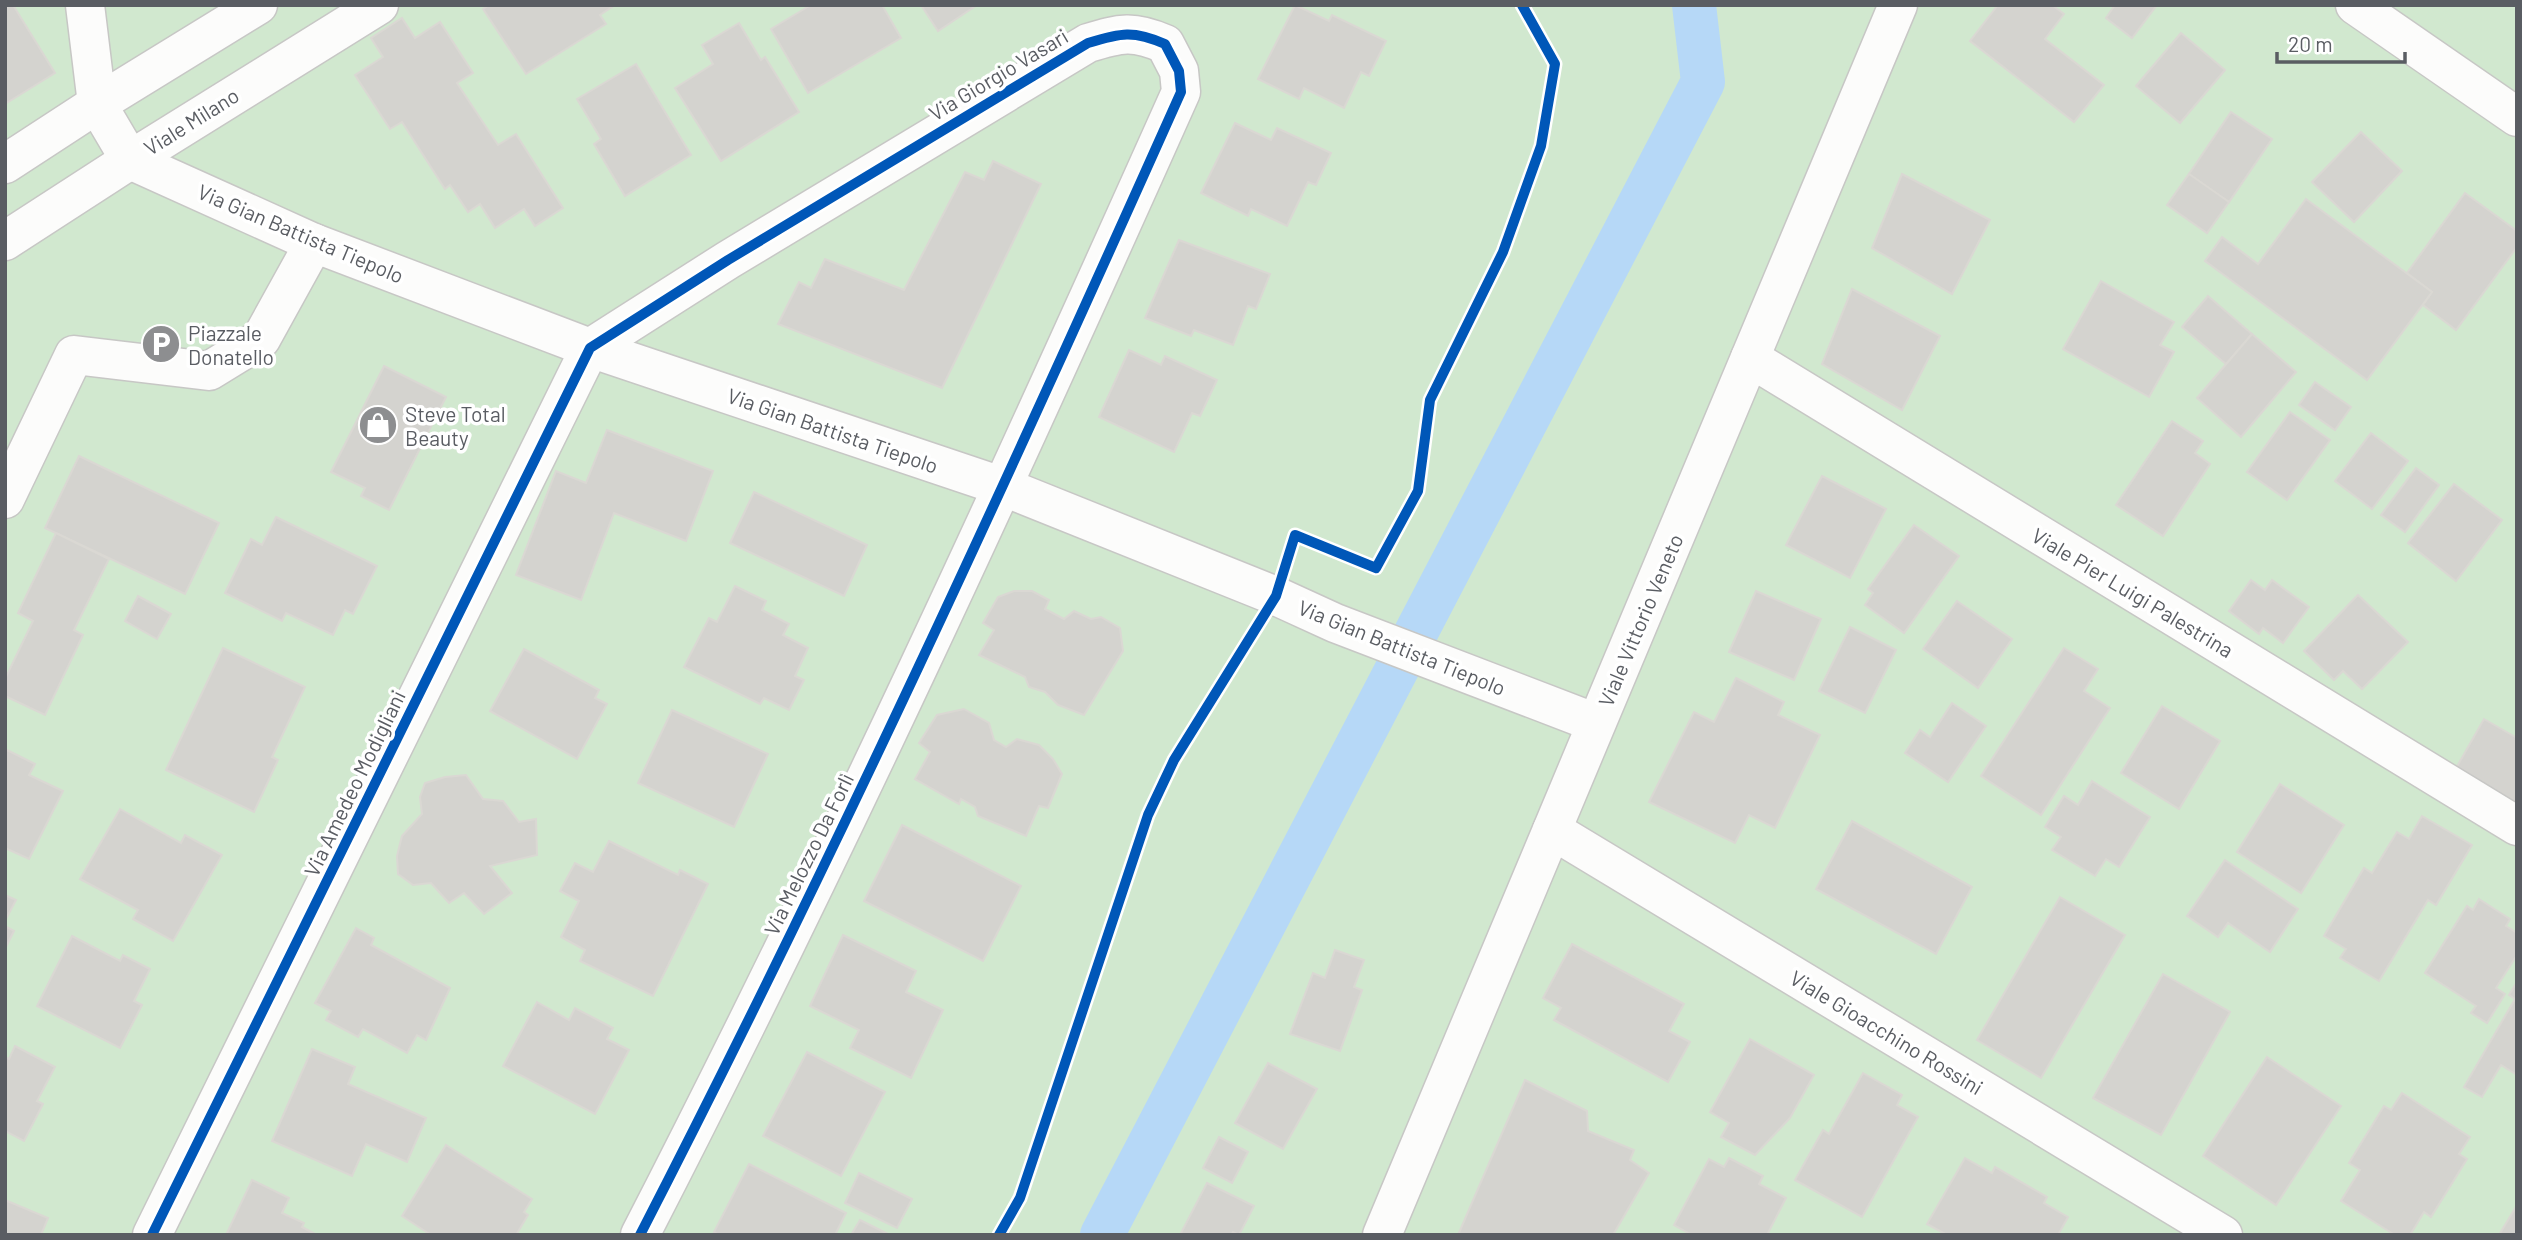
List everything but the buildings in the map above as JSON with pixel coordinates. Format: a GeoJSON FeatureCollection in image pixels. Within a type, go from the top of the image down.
{"type":"FeatureCollection","features":[{"type":"Feature","properties":{"kind":"street"},"geometry":{"type":"LineString","coordinates":[[85,5],[97,104],[130,160]]}},
{"type":"Feature","properties":{"kind":"street"},"geometry":{"type":"LineString","coordinates":[[5,164],[258,5]]}},
{"type":"Feature","properties":{"kind":"street","name":"Viale Milano"},"geometry":{"type":"LineString","coordinates":[[5,241],[379,5]]}},
{"type":"Feature","properties":{"kind":"street","name":"Viale Vittorio Veneto"},"geometry":{"type":"LineString","coordinates":[[1381,1235],[1898,5]]}},
{"type":"Feature","properties":{"kind":"street"},"geometry":{"type":"LineString","coordinates":[[2355,5],[2517,117]]}},
{"type":"Feature","properties":{"kind":"street","name":"Via Giorgio Vasari"},"geometry":{"type":"LineString","coordinates":[[590,348],[728,260],[1088,43],[1118,34],[1143,34],[1165,44],[1179,71],[1181,92],[1004,487]]}},
{"type":"Feature","properties":{"kind":"street","name":"Via Gian Battista Tiepolo"},"geometry":{"type":"LineString","coordinates":[[130,160],[314,243],[590,348],[1004,487],[1276,596],[1335,623],[1597,723]]}},
{"type":"Feature","properties":{"kind":"street"},"geometry":{"type":"LineString","coordinates":[[5,499],[74,355],[209,371],[261,339],[314,243]]}},
{"type":"Feature","properties":{"kind":"street","name":"Via Amedeo Modigliani"},"geometry":{"type":"LineString","coordinates":[[152,1235],[590,348]]}},
{"type":"Feature","properties":{"kind":"street","name":"Viale Pier Luigi Palestrina"},"geometry":{"type":"LineString","coordinates":[[1750,358],[2517,826]]}},
{"type":"Feature","properties":{"kind":"street","name":"Via Melozzo Da Forlì"},"geometry":{"type":"LineString","coordinates":[[640,1235],[733,1055],[1004,487]]}},
{"type":"Feature","properties":{"kind":"street","name":"Viale Gioacchino Rossini"},"geometry":{"type":"LineString","coordinates":[[1552,830],[2223,1235]]}},
{"type":"Feature","properties":{"kind":"green space"},"geometry":{"type":"Polygon","coordinates":[[[5,5],[2517,5],[2517,1235],[5,1235],[5,5]]]}},
{"type":"Feature","properties":{"kind":"waterway"},"geometry":{"type":"LineString","coordinates":[[1102,1235],[1703,82],[1694,5]]}},
{"type":"Feature","properties":{"kind":"cycle path"},"geometry":{"type":"LineString","coordinates":[[999,1235],[1020,1198],[1148,815],[1174,760],[1276,596],[1295,535],[1376,568],[1418,491],[1430,400],[1503,252],[1541,146],[1555,64],[1522,5]]}},
{"type":"Feature","properties":{"kind":"cycle path"},"geometry":{"type":"LineString","coordinates":[[152,1235],[590,348],[728,260],[1088,43],[1127,34],[1165,44],[1179,71],[1181,92],[1051,380],[851,810],[640,1235]]}},
{"type":"Feature","properties":{"kind":"place","name":"Piazzale Donatello"},"geometry":{"type":"Point","coordinates":[161,344]}},
{"type":"Feature","properties":{"kind":"place","name":"Steve Total Beauty"},"geometry":{"type":"Point","coordinates":[378,425]}}]}
